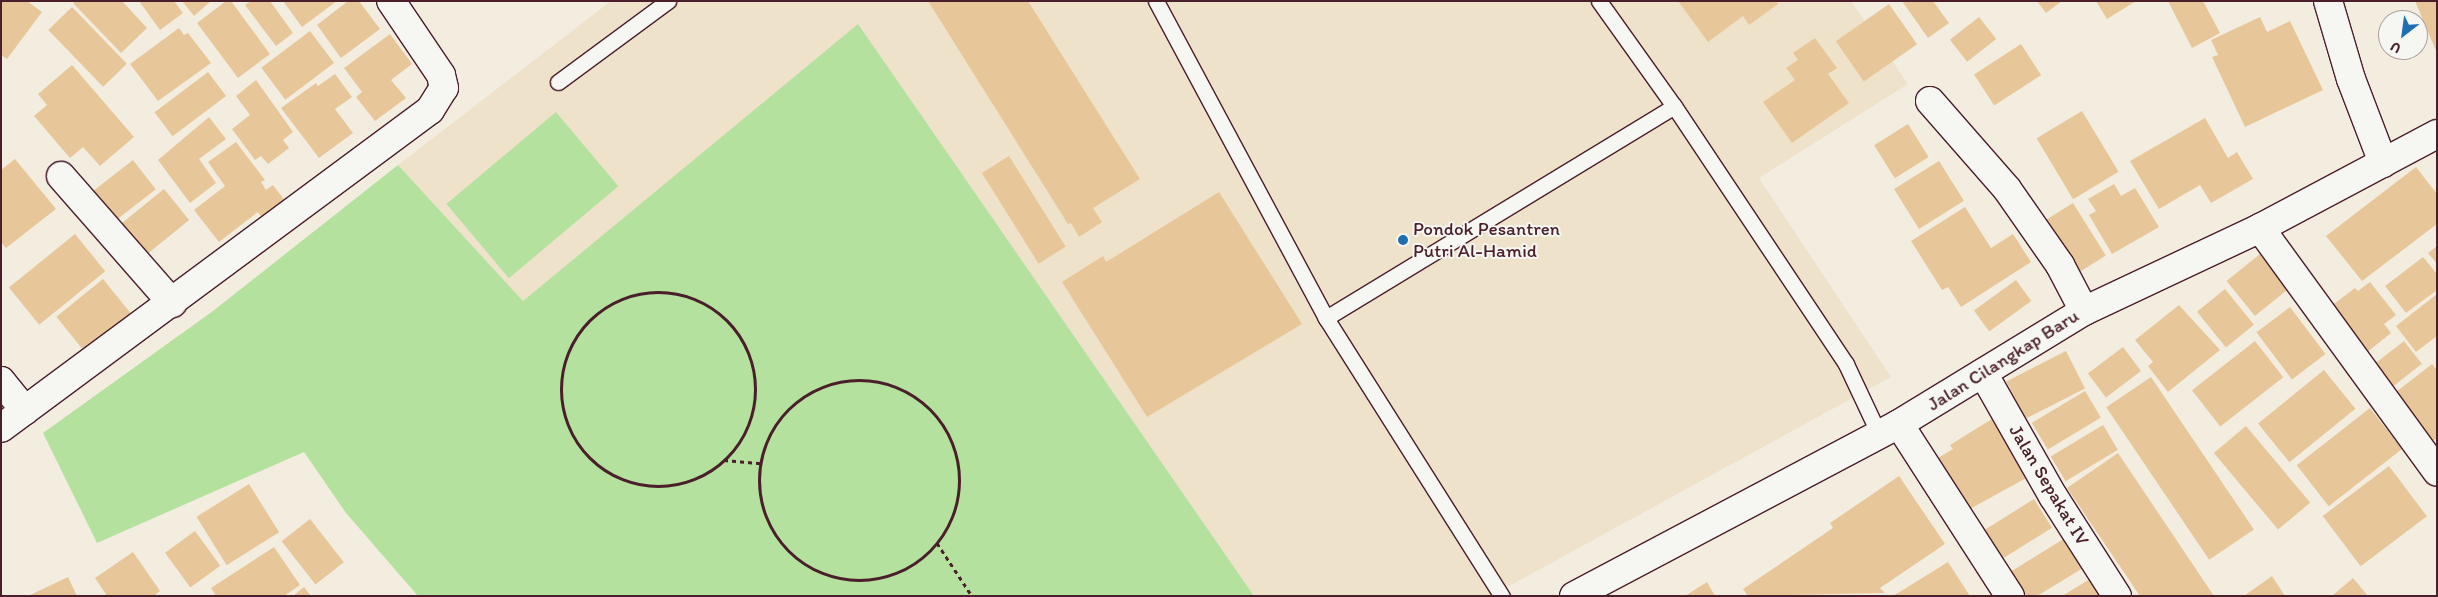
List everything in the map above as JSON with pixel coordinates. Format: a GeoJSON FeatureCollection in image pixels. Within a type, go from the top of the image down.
{"type":"FeatureCollection","features":[{"type":"Feature","properties":{"kind":"street"},"geometry":{"type":"LineString","coordinates":[[1,428],[430,110],[440,98],[444,88],[441,75],[391,1]]}},
{"type":"Feature","properties":{"kind":"street"},"geometry":{"type":"LineString","coordinates":[[2328,1],[2351,79],[2383,162]]}},
{"type":"Feature","properties":{"kind":"street"},"geometry":{"type":"LineString","coordinates":[[1930,101],[2008,189],[2060,265],[2084,311]]}},
{"type":"Feature","properties":{"kind":"street","name":"Jalan Cilangkap Baru"},"geometry":{"type":"LineString","coordinates":[[1574,596],[1889,429],[2084,311],[2260,228],[2437,134]]}},
{"type":"Feature","properties":{"kind":"street"},"geometry":{"type":"LineString","coordinates":[[61,176],[172,303]]}},
{"type":"Feature","properties":{"kind":"street"},"geometry":{"type":"LineString","coordinates":[[2260,228],[2437,472]]}},
{"type":"Feature","properties":{"kind":"street","name":"Jalan Sepakat IV"},"geometry":{"type":"LineString","coordinates":[[1983,373],[2053,496],[2117,596]]}},
{"type":"Feature","properties":{"kind":"street"},"geometry":{"type":"LineString","coordinates":[[1,382],[25,411]]}},
{"type":"Feature","properties":{"kind":"street"},"geometry":{"type":"LineString","coordinates":[[1889,429],[2010,596]]}},
{"type":"Feature","properties":{"kind":"lane"},"geometry":{"type":"LineString","coordinates":[[558,82],[668,1]]}},
{"type":"Feature","properties":{"kind":"lane"},"geometry":{"type":"LineString","coordinates":[[1156,1],[1326,318],[1502,596]]}},
{"type":"Feature","properties":{"kind":"lane"},"geometry":{"type":"LineString","coordinates":[[1600,1],[1674,106],[1889,429]]}},
{"type":"Feature","properties":{"kind":"lane"},"geometry":{"type":"LineString","coordinates":[[1326,318],[1674,106]]}},
{"type":"Feature","properties":{"kind":"path"},"geometry":{"type":"LineString","coordinates":[[724,460],[744,434],[754,404],[754,379],[742,340],[721,315],[692,298],[660,292],[627,296],[598,312],[576,336],[564,364],[560,395],[567,425],[584,452],[608,472],[637,484],[668,486],[698,478],[724,460],[761,464]]}},
{"type":"Feature","properties":{"kind":"path"},"geometry":{"type":"LineString","coordinates":[[842,380],[877,381],[909,393],[936,416],[953,445],[960,479],[954,513],[936,543],[914,564],[885,576],[854,579],[824,574],[797,558],[776,536],[763,508],[758,477],[761,464],[765,443],[783,414],[809,392],[842,380]]}},
{"type":"Feature","properties":{"kind":"path"},"geometry":{"type":"LineString","coordinates":[[936,543],[972,596]]}},
{"type":"Feature","properties":{"kind":"shaded area","name":"Pondok Pesantren Putri Al-Hamid"},"geometry":{"type":"Polygon","coordinates":[[[611,1],[1851,1],[1908,84],[1759,178],[1891,377],[1491,596],[1254,596],[858,25],[523,301],[398,165],[611,1]]]}},
{"type":"Feature","properties":{"kind":"green space"},"geometry":{"type":"Polygon","coordinates":[[[858,24],[1254,596],[418,596],[346,513],[304,452],[97,543],[43,433],[213,311],[398,165],[523,301],[858,24]]]}},
{"type":"Feature","properties":{"kind":"green space"},"geometry":{"type":"Polygon","coordinates":[[[556,112],[618,186],[509,278],[446,204],[556,112]]]}},
{"type":"Feature","properties":{"kind":"building"},"geometry":{"type":"Polygon","coordinates":[[[1,1],[27,1],[42,12],[7,59],[1,55],[1,1]]]}},
{"type":"Feature","properties":{"kind":"building"},"geometry":{"type":"Polygon","coordinates":[[[75,1],[122,1],[147,28],[121,53],[73,3],[75,1]]]}},
{"type":"Feature","properties":{"kind":"building"},"geometry":{"type":"Polygon","coordinates":[[[139,1],[174,1],[183,13],[160,30],[139,1]]]}},
{"type":"Feature","properties":{"kind":"building"},"geometry":{"type":"Polygon","coordinates":[[[182,1],[211,1],[194,16],[182,1]]]}},
{"type":"Feature","properties":{"kind":"building"},"geometry":{"type":"Polygon","coordinates":[[[226,1],[231,1],[270,54],[238,78],[197,23],[226,1]]]}},
{"type":"Feature","properties":{"kind":"building"},"geometry":{"type":"Polygon","coordinates":[[[251,1],[270,1],[293,33],[276,46],[245,5],[251,1]]]}},
{"type":"Feature","properties":{"kind":"building"},"geometry":{"type":"Polygon","coordinates":[[[283,1],[337,1],[302,27],[283,1]]]}},
{"type":"Feature","properties":{"kind":"building"},"geometry":{"type":"Polygon","coordinates":[[[348,1],[359,1],[380,29],[341,58],[317,25],[348,1]]]}},
{"type":"Feature","properties":{"kind":"building"},"geometry":{"type":"Polygon","coordinates":[[[928,1],[1028,1],[1140,179],[1093,208],[1102,222],[1079,237],[1071,223],[1068,224],[928,1]]]}},
{"type":"Feature","properties":{"kind":"building"},"geometry":{"type":"Polygon","coordinates":[[[1678,1],[1776,1],[1778,4],[1749,25],[1743,16],[1708,42],[1678,1]]]}},
{"type":"Feature","properties":{"kind":"building"},"geometry":{"type":"Polygon","coordinates":[[[1902,1],[1933,1],[1949,23],[1928,38],[1902,1]]]}},
{"type":"Feature","properties":{"kind":"building"},"geometry":{"type":"Polygon","coordinates":[[[2037,1],[2062,1],[2046,13],[2037,1]]]}},
{"type":"Feature","properties":{"kind":"building"},"geometry":{"type":"Polygon","coordinates":[[[2096,1],[2136,1],[2107,19],[2096,1]]]}},
{"type":"Feature","properties":{"kind":"building"},"geometry":{"type":"Polygon","coordinates":[[[2168,1],[2203,1],[2220,33],[2192,48],[2168,1]]]}},
{"type":"Feature","properties":{"kind":"building"},"geometry":{"type":"Polygon","coordinates":[[[2415,1],[2437,1],[2437,53],[2428,32],[2428,10],[2419,10],[2415,1]]]}},
{"type":"Feature","properties":{"kind":"building"},"geometry":{"type":"Polygon","coordinates":[[[1889,4],[1917,44],[1864,81],[1836,41],[1889,4]]]}},
{"type":"Feature","properties":{"kind":"building"},"geometry":{"type":"Polygon","coordinates":[[[72,7],[127,64],[103,87],[48,30],[72,7]]]}},
{"type":"Feature","properties":{"kind":"building"},"geometry":{"type":"Polygon","coordinates":[[[1979,17],[1996,39],[1967,62],[1950,40],[1979,17]]]}},
{"type":"Feature","properties":{"kind":"building"},"geometry":{"type":"Polygon","coordinates":[[[2260,17],[2267,32],[2290,21],[2323,90],[2245,127],[2212,57],[2218,55],[2211,40],[2260,17]]]}},
{"type":"Feature","properties":{"kind":"building"},"geometry":{"type":"Polygon","coordinates":[[[179,28],[184,35],[188,33],[211,63],[158,101],[130,64],[179,28]]]}},
{"type":"Feature","properties":{"kind":"building"},"geometry":{"type":"Polygon","coordinates":[[[310,31],[334,63],[285,100],[261,68],[310,31]]]}},
{"type":"Feature","properties":{"kind":"building"},"geometry":{"type":"Polygon","coordinates":[[[390,34],[412,64],[391,80],[406,98],[375,121],[356,97],[362,92],[344,68],[390,34]]]}},
{"type":"Feature","properties":{"kind":"building"},"geometry":{"type":"Polygon","coordinates":[[[1815,38],[1837,68],[1828,74],[1849,103],[1792,143],[1763,102],[1795,80],[1786,68],[1798,60],[1793,53],[1815,38]]]}},
{"type":"Feature","properties":{"kind":"building"},"geometry":{"type":"Polygon","coordinates":[[[2021,44],[2041,75],[1994,106],[1974,74],[2021,44]]]}},
{"type":"Feature","properties":{"kind":"building"},"geometry":{"type":"Polygon","coordinates":[[[72,65],[134,137],[100,166],[83,147],[70,158],[34,116],[47,105],[38,94],[72,65]]]}},
{"type":"Feature","properties":{"kind":"building"},"geometry":{"type":"Polygon","coordinates":[[[208,72],[226,96],[173,136],[154,112],[208,72]]]}},
{"type":"Feature","properties":{"kind":"building"},"geometry":{"type":"Polygon","coordinates":[[[335,74],[352,97],[335,109],[353,133],[319,158],[281,108],[316,83],[318,86],[335,74]]]}},
{"type":"Feature","properties":{"kind":"building"},"geometry":{"type":"Polygon","coordinates":[[[256,80],[293,132],[283,140],[289,148],[268,164],[261,156],[255,160],[232,129],[250,115],[236,96],[256,80]]]}},
{"type":"Feature","properties":{"kind":"building"},"geometry":{"type":"Polygon","coordinates":[[[2082,111],[2119,172],[2073,199],[2037,138],[2082,111]]]}},
{"type":"Feature","properties":{"kind":"building"},"geometry":{"type":"Polygon","coordinates":[[[209,117],[226,139],[199,159],[216,183],[190,203],[158,160],[209,117]]]}},
{"type":"Feature","properties":{"kind":"building"},"geometry":{"type":"Polygon","coordinates":[[[2205,118],[2228,158],[2237,152],[2253,179],[2211,203],[2200,185],[2159,209],[2130,161],[2205,118]]]}},
{"type":"Feature","properties":{"kind":"building"},"geometry":{"type":"Polygon","coordinates":[[[1908,124],[1929,157],[1895,178],[1874,145],[1908,124]]]}},
{"type":"Feature","properties":{"kind":"building"},"geometry":{"type":"Polygon","coordinates":[[[236,142],[265,180],[261,182],[266,190],[273,185],[286,202],[263,220],[258,212],[219,242],[194,210],[225,186],[208,162],[236,142]]]}},
{"type":"Feature","properties":{"kind":"building"},"geometry":{"type":"Polygon","coordinates":[[[1009,156],[1066,247],[1039,264],[982,173],[1009,156]]]}},
{"type":"Feature","properties":{"kind":"building"},"geometry":{"type":"Polygon","coordinates":[[[15,159],[56,209],[6,248],[1,242],[1,170],[15,159]]]}},
{"type":"Feature","properties":{"kind":"building"},"geometry":{"type":"Polygon","coordinates":[[[133,160],[156,189],[112,223],[90,194],[133,160]]]}},
{"type":"Feature","properties":{"kind":"building"},"geometry":{"type":"Polygon","coordinates":[[[1939,161],[1964,201],[1919,229],[1894,189],[1939,161]]]}},
{"type":"Feature","properties":{"kind":"building"},"geometry":{"type":"Polygon","coordinates":[[[2416,167],[2437,194],[2437,224],[2362,281],[2326,236],[2416,167]]]}},
{"type":"Feature","properties":{"kind":"building"},"geometry":{"type":"Polygon","coordinates":[[[2114,184],[2121,196],[2135,188],[2159,227],[2112,254],[2089,215],[2096,211],[2088,199],[2114,184]]]}},
{"type":"Feature","properties":{"kind":"building"},"geometry":{"type":"Polygon","coordinates":[[[164,189],[189,220],[141,259],[116,228],[164,189]]]}},
{"type":"Feature","properties":{"kind":"building"},"geometry":{"type":"Polygon","coordinates":[[[1219,192],[1302,324],[1147,417],[1062,282],[1103,256],[1106,262],[1219,192]]]}},
{"type":"Feature","properties":{"kind":"building"},"geometry":{"type":"Polygon","coordinates":[[[2073,203],[2106,256],[2075,275],[2042,222],[2073,203]]]}},
{"type":"Feature","properties":{"kind":"building"},"geometry":{"type":"Polygon","coordinates":[[[1965,207],[1991,248],[2013,234],[2031,262],[1961,307],[1948,287],[1942,290],[1911,241],[1965,207]]]}},
{"type":"Feature","properties":{"kind":"building"},"geometry":{"type":"Polygon","coordinates":[[[75,234],[105,271],[39,325],[9,287],[75,234]]]}},
{"type":"Feature","properties":{"kind":"building"},"geometry":{"type":"Polygon","coordinates":[[[2437,246],[2437,264],[2428,253],[2437,246]]]}},
{"type":"Feature","properties":{"kind":"building"},"geometry":{"type":"Polygon","coordinates":[[[2260,254],[2288,289],[2255,316],[2227,281],[2260,254]]]}},
{"type":"Feature","properties":{"kind":"building"},"geometry":{"type":"Polygon","coordinates":[[[2423,257],[2437,274],[2437,290],[2406,313],[2385,286],[2423,257]]]}},
{"type":"Feature","properties":{"kind":"building"},"geometry":{"type":"Polygon","coordinates":[[[103,279],[131,313],[84,351],[56,317],[103,279]]]}},
{"type":"Feature","properties":{"kind":"building"},"geometry":{"type":"Polygon","coordinates":[[[2016,280],[2031,301],[1989,332],[1974,311],[2016,280]]]}},
{"type":"Feature","properties":{"kind":"building"},"geometry":{"type":"Polygon","coordinates":[[[2370,282],[2396,315],[2384,324],[2391,333],[2366,353],[2330,307],[2355,288],[2358,291],[2370,282]]]}},
{"type":"Feature","properties":{"kind":"building"},"geometry":{"type":"Polygon","coordinates":[[[2225,289],[2254,325],[2226,347],[2197,312],[2225,289]]]}},
{"type":"Feature","properties":{"kind":"building"},"geometry":{"type":"Polygon","coordinates":[[[2437,294],[2437,336],[2416,352],[2396,326],[2437,294]]]}},
{"type":"Feature","properties":{"kind":"building"},"geometry":{"type":"Polygon","coordinates":[[[2179,305],[2220,350],[2168,392],[2148,366],[2153,362],[2135,340],[2179,305]]]}},
{"type":"Feature","properties":{"kind":"building"},"geometry":{"type":"Polygon","coordinates":[[[2290,307],[2326,354],[2292,379],[2256,332],[2290,307]]]}},
{"type":"Feature","properties":{"kind":"building"},"geometry":{"type":"Polygon","coordinates":[[[2255,341],[2283,377],[2220,427],[2192,390],[2255,341]]]}},
{"type":"Feature","properties":{"kind":"building"},"geometry":{"type":"Polygon","coordinates":[[[2404,341],[2422,364],[2386,392],[2368,369],[2404,341]]]}},
{"type":"Feature","properties":{"kind":"building"},"geometry":{"type":"Polygon","coordinates":[[[2123,347],[2141,371],[2106,397],[2088,373],[2123,347]]]}},
{"type":"Feature","properties":{"kind":"building"},"geometry":{"type":"Polygon","coordinates":[[[2066,351],[2085,388],[2025,419],[2006,381],[2066,351]]]}},
{"type":"Feature","properties":{"kind":"building"},"geometry":{"type":"Polygon","coordinates":[[[2432,364],[2437,370],[2437,438],[2425,448],[2387,399],[2432,364]]]}},
{"type":"Feature","properties":{"kind":"building"},"geometry":{"type":"Polygon","coordinates":[[[2324,370],[2355,409],[2289,462],[2258,423],[2324,370]]]}},
{"type":"Feature","properties":{"kind":"building"},"geometry":{"type":"Polygon","coordinates":[[[2151,377],[2254,530],[2209,560],[2106,407],[2151,377]]]}},
{"type":"Feature","properties":{"kind":"building"},"geometry":{"type":"Polygon","coordinates":[[[2085,391],[2101,418],[2048,450],[2032,423],[2085,391]]]}},
{"type":"Feature","properties":{"kind":"building"},"geometry":{"type":"Polygon","coordinates":[[[2370,408],[2402,449],[2329,506],[2297,465],[2370,408]]]}},
{"type":"Feature","properties":{"kind":"building"},"geometry":{"type":"Polygon","coordinates":[[[2000,414],[2037,472],[1959,515],[1928,464],[1953,449],[1950,445],[2000,414]]]}},
{"type":"Feature","properties":{"kind":"building"},"geometry":{"type":"Polygon","coordinates":[[[2103,425],[2118,450],[2066,481],[2051,456],[2103,425]]]}},
{"type":"Feature","properties":{"kind":"building"},"geometry":{"type":"Polygon","coordinates":[[[2246,426],[2310,503],[2278,530],[2214,453],[2246,426]]]}},
{"type":"Feature","properties":{"kind":"building"},"geometry":{"type":"Polygon","coordinates":[[[2118,453],[2214,596],[2140,596],[2067,488],[2118,453]]]}},
{"type":"Feature","properties":{"kind":"building"},"geometry":{"type":"Polygon","coordinates":[[[2389,466],[2427,516],[2361,566],[2323,516],[2389,466]]]}},
{"type":"Feature","properties":{"kind":"building"},"geometry":{"type":"Polygon","coordinates":[[[1899,476],[1945,544],[1880,588],[1885,593],[1748,596],[1743,589],[1833,528],[1830,523],[1899,476]]]}},
{"type":"Feature","properties":{"kind":"building"},"geometry":{"type":"Polygon","coordinates":[[[249,484],[279,532],[227,565],[196,517],[249,484]]]}},
{"type":"Feature","properties":{"kind":"building"},"geometry":{"type":"Polygon","coordinates":[[[2034,499],[2052,528],[2002,559],[1984,530],[2034,499]]]}},
{"type":"Feature","properties":{"kind":"building"},"geometry":{"type":"Polygon","coordinates":[[[310,519],[344,562],[315,585],[282,541],[310,519]]]}},
{"type":"Feature","properties":{"kind":"building"},"geometry":{"type":"Polygon","coordinates":[[[195,531],[220,566],[190,588],[165,553],[195,531]]]}},
{"type":"Feature","properties":{"kind":"building"},"geometry":{"type":"Polygon","coordinates":[[[2070,535],[2088,565],[2037,596],[2021,596],[2007,574],[2070,535]]]}},
{"type":"Feature","properties":{"kind":"building"},"geometry":{"type":"Polygon","coordinates":[[[274,547],[300,585],[284,596],[216,596],[211,588],[274,547]]]}},
{"type":"Feature","properties":{"kind":"building"},"geometry":{"type":"Polygon","coordinates":[[[133,552],[160,591],[154,596],[107,596],[95,578],[133,552]]]}},
{"type":"Feature","properties":{"kind":"building"},"geometry":{"type":"Polygon","coordinates":[[[1948,562],[1970,596],[1893,596],[1948,562]]]}},
{"type":"Feature","properties":{"kind":"building"},"geometry":{"type":"Polygon","coordinates":[[[2272,576],[2285,596],[2244,596],[2272,576]]]}},
{"type":"Feature","properties":{"kind":"building"},"geometry":{"type":"Polygon","coordinates":[[[68,577],[77,596],[28,596],[68,577]]]}},
{"type":"Feature","properties":{"kind":"building"},"geometry":{"type":"Polygon","coordinates":[[[2353,578],[2368,596],[2332,596],[2353,578]]]}},
{"type":"Feature","properties":{"kind":"building"},"geometry":{"type":"Polygon","coordinates":[[[2090,579],[2100,596],[2062,596],[2090,579]]]}},
{"type":"Feature","properties":{"kind":"building"},"geometry":{"type":"Polygon","coordinates":[[[1707,582],[1715,596],[1685,596],[1707,582]]]}},
{"type":"Feature","properties":{"kind":"building"},"geometry":{"type":"Polygon","coordinates":[[[304,587],[311,596],[293,596],[304,587]]]}},
{"type":"Feature","properties":{"kind":"place","name":"Pondok Pesantren Putri Al-Hamid"},"geometry":{"type":"Point","coordinates":[1403,240]}}]}
